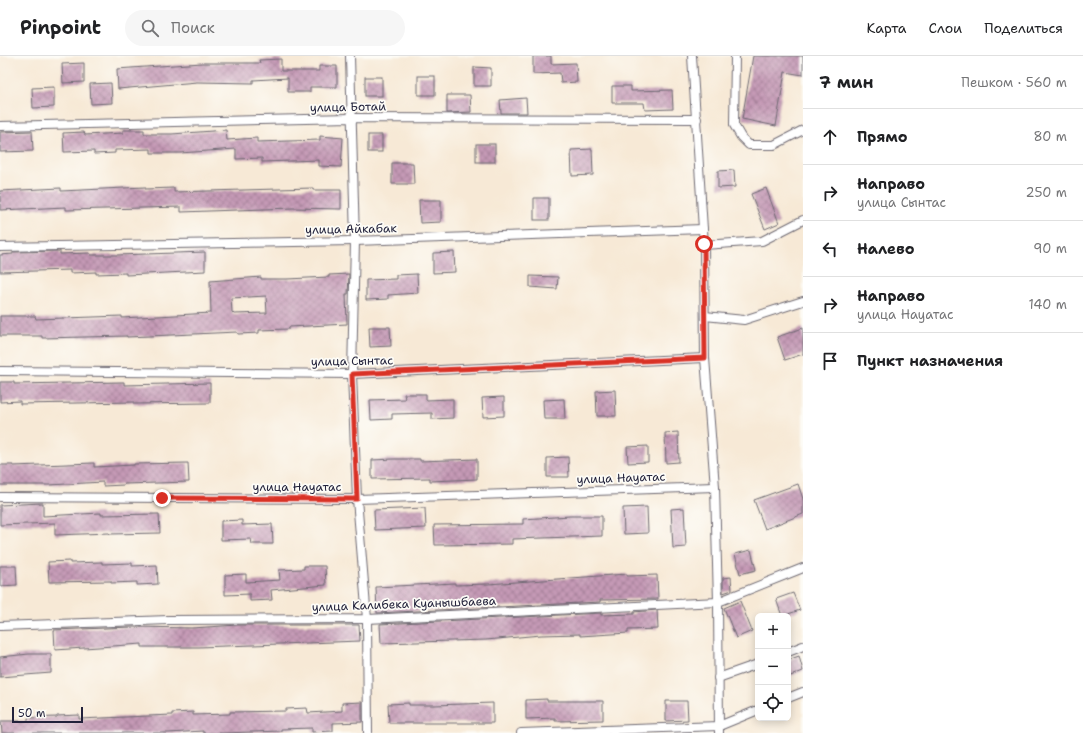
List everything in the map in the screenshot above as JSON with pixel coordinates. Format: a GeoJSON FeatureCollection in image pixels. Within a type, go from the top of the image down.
{"type":"FeatureCollection","features":[{"type":"Feature","properties":{"kind":"street"},"geometry":{"type":"LineString","coordinates":[[350,56],[355,241],[352,374],[357,499],[367,619],[368,733]]}},
{"type":"Feature","properties":{"kind":"street"},"geometry":{"type":"LineString","coordinates":[[692,56],[704,244],[705,358],[714,487],[718,602],[719,729]]}},
{"type":"Feature","properties":{"kind":"street"},"geometry":{"type":"LineString","coordinates":[[734,56],[734,125],[741,137],[749,145],[774,145],[803,130]]}},
{"type":"Feature","properties":{"kind":"street","name":"улица Ботай"},"geometry":{"type":"LineString","coordinates":[[0,126],[351,118],[697,119]]}},
{"type":"Feature","properties":{"kind":"street"},"geometry":{"type":"LineString","coordinates":[[704,244],[762,241],[803,220]]}},
{"type":"Feature","properties":{"kind":"street","name":"улица Айкабак"},"geometry":{"type":"LineString","coordinates":[[0,247],[355,241],[703,229]]}},
{"type":"Feature","properties":{"kind":"street"},"geometry":{"type":"LineString","coordinates":[[705,316],[744,320],[803,301]]}},
{"type":"Feature","properties":{"kind":"street","name":"улица Сынтас"},"geometry":{"type":"LineString","coordinates":[[0,371],[352,374],[705,358]]}},
{"type":"Feature","properties":{"kind":"street","name":"улица Науатас"},"geometry":{"type":"LineString","coordinates":[[0,497],[357,499],[714,487]]}},
{"type":"Feature","properties":{"kind":"street","name":"улица Калибека Куанышбаева"},"geometry":{"type":"LineString","coordinates":[[0,626],[169,620],[367,619],[718,602],[803,568]]}},
{"type":"Feature","properties":{"kind":"street"},"geometry":{"type":"LineString","coordinates":[[791,651],[803,646]]}},
{"type":"Feature","properties":{"kind":"street"},"geometry":{"type":"LineString","coordinates":[[718,678],[755,665]]}},
{"type":"Feature","properties":{"kind":"street"},"geometry":{"type":"LineString","coordinates":[[791,697],[803,692]]}},
{"type":"Feature","properties":{"kind":"street"},"geometry":{"type":"LineString","coordinates":[[521,733],[719,729],[755,711]]}},
{"type":"Feature","properties":{"kind":"building"},"geometry":{"type":"Polygon","coordinates":[[[533,56],[551,56],[551,64],[576,63],[577,82],[561,83],[560,73],[533,74],[533,56]]]}},
{"type":"Feature","properties":{"kind":"building"},"geometry":{"type":"Polygon","coordinates":[[[753,56],[803,56],[803,75],[785,72],[776,126],[742,119],[753,56]]]}},
{"type":"Feature","properties":{"kind":"building"},"geometry":{"type":"Polygon","coordinates":[[[281,59],[281,71],[319,71],[319,66],[337,66],[337,87],[310,87],[310,92],[288,92],[288,78],[253,80],[253,83],[197,82],[118,89],[117,69],[202,63],[260,63],[259,60],[281,59]]]}},
{"type":"Feature","properties":{"kind":"building"},"geometry":{"type":"Polygon","coordinates":[[[84,63],[84,82],[63,83],[62,64],[84,63]]]}},
{"type":"Feature","properties":{"kind":"building"},"geometry":{"type":"Polygon","coordinates":[[[474,67],[491,68],[491,86],[474,86],[474,67]]]}},
{"type":"Feature","properties":{"kind":"building"},"geometry":{"type":"Polygon","coordinates":[[[418,76],[435,76],[435,95],[418,95],[418,76]]]}},
{"type":"Feature","properties":{"kind":"building"},"geometry":{"type":"Polygon","coordinates":[[[365,77],[382,77],[382,96],[365,96],[365,77]]]}},
{"type":"Feature","properties":{"kind":"building"},"geometry":{"type":"Polygon","coordinates":[[[111,83],[112,103],[91,104],[90,84],[111,83]]]}},
{"type":"Feature","properties":{"kind":"building"},"geometry":{"type":"Polygon","coordinates":[[[612,86],[631,86],[631,91],[672,90],[673,109],[645,110],[644,103],[612,103],[612,86]]]}},
{"type":"Feature","properties":{"kind":"building"},"geometry":{"type":"Polygon","coordinates":[[[54,87],[54,107],[33,108],[32,88],[54,87]]]}},
{"type":"Feature","properties":{"kind":"building"},"geometry":{"type":"Polygon","coordinates":[[[447,95],[470,95],[471,112],[447,113],[447,95]]]}},
{"type":"Feature","properties":{"kind":"building"},"geometry":{"type":"Polygon","coordinates":[[[526,98],[527,113],[501,113],[500,100],[526,98]]]}},
{"type":"Feature","properties":{"kind":"building"},"geometry":{"type":"Polygon","coordinates":[[[123,130],[144,130],[144,134],[172,134],[226,130],[227,140],[257,138],[257,142],[320,140],[320,136],[343,138],[341,167],[319,166],[319,160],[262,162],[262,158],[236,159],[236,149],[180,153],[151,153],[151,149],[115,150],[115,153],[94,154],[94,151],[64,152],[63,133],[84,132],[85,135],[123,133],[123,130]]]}},
{"type":"Feature","properties":{"kind":"building"},"geometry":{"type":"Polygon","coordinates":[[[32,131],[33,151],[0,152],[0,132],[32,131]]]}},
{"type":"Feature","properties":{"kind":"building"},"geometry":{"type":"Polygon","coordinates":[[[368,135],[382,135],[382,152],[368,152],[368,135]]]}},
{"type":"Feature","properties":{"kind":"building"},"geometry":{"type":"Polygon","coordinates":[[[476,144],[495,144],[495,162],[476,162],[476,144]]]}},
{"type":"Feature","properties":{"kind":"building"},"geometry":{"type":"Polygon","coordinates":[[[592,149],[593,175],[572,176],[571,150],[592,149]]]}},
{"type":"Feature","properties":{"kind":"building"},"geometry":{"type":"Polygon","coordinates":[[[392,163],[413,163],[414,184],[392,184],[392,163]]]}},
{"type":"Feature","properties":{"kind":"building"},"geometry":{"type":"Polygon","coordinates":[[[734,170],[735,187],[718,188],[718,171],[734,170]]]}},
{"type":"Feature","properties":{"kind":"building"},"geometry":{"type":"Polygon","coordinates":[[[145,187],[145,189],[174,188],[174,192],[313,188],[313,190],[341,190],[341,209],[293,208],[181,212],[181,207],[66,210],[66,207],[0,210],[0,191],[61,188],[61,191],[145,187]]]}},
{"type":"Feature","properties":{"kind":"building"},"geometry":{"type":"Polygon","coordinates":[[[766,188],[779,223],[765,229],[751,194],[766,188]]]}},
{"type":"Feature","properties":{"kind":"building"},"geometry":{"type":"Polygon","coordinates":[[[534,198],[549,198],[549,220],[534,220],[534,198]]]}},
{"type":"Feature","properties":{"kind":"building"},"geometry":{"type":"Polygon","coordinates":[[[419,200],[441,200],[441,222],[420,223],[419,200]]]}},
{"type":"Feature","properties":{"kind":"building"},"geometry":{"type":"Polygon","coordinates":[[[60,251],[60,254],[90,253],[91,255],[205,252],[205,271],[126,275],[126,273],[70,273],[70,270],[0,272],[0,255],[13,254],[13,252],[60,251]]]}},
{"type":"Feature","properties":{"kind":"building"},"geometry":{"type":"Polygon","coordinates":[[[454,252],[455,272],[433,273],[433,253],[454,252]]]}},
{"type":"Feature","properties":{"kind":"building"},"geometry":{"type":"Polygon","coordinates":[[[349,274],[348,294],[346,294],[347,324],[289,327],[289,329],[259,330],[259,333],[238,334],[237,332],[127,337],[42,338],[42,336],[0,336],[0,316],[35,316],[36,319],[122,316],[122,318],[211,313],[210,281],[261,277],[261,279],[287,279],[329,277],[329,275],[349,274]],[[266,296],[231,298],[232,312],[234,314],[267,313],[266,296]]]}},
{"type":"Feature","properties":{"kind":"building"},"geometry":{"type":"Polygon","coordinates":[[[417,274],[418,293],[388,295],[388,299],[366,300],[366,280],[396,279],[396,275],[417,274]]]}},
{"type":"Feature","properties":{"kind":"building"},"geometry":{"type":"Polygon","coordinates":[[[530,276],[558,277],[557,289],[530,287],[530,276]]]}},
{"type":"Feature","properties":{"kind":"building"},"geometry":{"type":"Polygon","coordinates":[[[369,327],[390,327],[391,346],[370,347],[369,327]]]}},
{"type":"Feature","properties":{"kind":"building"},"geometry":{"type":"Polygon","coordinates":[[[803,328],[803,354],[785,360],[777,337],[803,328]]]}},
{"type":"Feature","properties":{"kind":"building"},"geometry":{"type":"Polygon","coordinates":[[[0,382],[14,382],[14,384],[124,382],[124,385],[210,383],[210,403],[134,404],[134,402],[20,404],[20,401],[0,402],[0,382]]]}},
{"type":"Feature","properties":{"kind":"building"},"geometry":{"type":"Polygon","coordinates":[[[615,390],[616,416],[597,416],[596,391],[615,390]]]}},
{"type":"Feature","properties":{"kind":"building"},"geometry":{"type":"Polygon","coordinates":[[[404,394],[426,394],[426,400],[453,399],[453,418],[432,419],[432,413],[392,414],[392,419],[371,420],[370,400],[405,399],[404,394]]]}},
{"type":"Feature","properties":{"kind":"building"},"geometry":{"type":"Polygon","coordinates":[[[504,397],[504,416],[483,417],[482,398],[504,397]]]}},
{"type":"Feature","properties":{"kind":"building"},"geometry":{"type":"Polygon","coordinates":[[[564,399],[565,419],[544,419],[543,400],[564,399]]]}},
{"type":"Feature","properties":{"kind":"building"},"geometry":{"type":"Polygon","coordinates":[[[678,432],[679,462],[666,463],[665,433],[678,432]]]}},
{"type":"Feature","properties":{"kind":"building"},"geometry":{"type":"Polygon","coordinates":[[[648,446],[648,462],[628,463],[627,447],[648,446]]]}},
{"type":"Feature","properties":{"kind":"building"},"geometry":{"type":"Polygon","coordinates":[[[568,457],[569,477],[547,477],[547,458],[568,457]]]}},
{"type":"Feature","properties":{"kind":"building"},"geometry":{"type":"Polygon","coordinates":[[[420,459],[420,461],[477,459],[477,479],[430,481],[430,478],[372,479],[372,460],[420,459]]]}},
{"type":"Feature","properties":{"kind":"building"},"geometry":{"type":"Polygon","coordinates":[[[94,463],[94,467],[134,464],[188,463],[189,482],[103,486],[103,482],[49,485],[0,485],[0,465],[13,466],[94,463]]]}},
{"type":"Feature","properties":{"kind":"building"},"geometry":{"type":"Polygon","coordinates":[[[798,484],[803,499],[803,514],[765,529],[754,500],[798,484]]]}},
{"type":"Feature","properties":{"kind":"building"},"geometry":{"type":"Polygon","coordinates":[[[43,503],[43,516],[101,513],[101,515],[159,514],[160,533],[55,535],[55,523],[0,525],[0,505],[43,503]]]}},
{"type":"Feature","properties":{"kind":"building"},"geometry":{"type":"Polygon","coordinates":[[[647,507],[648,533],[624,534],[623,508],[647,507]]]}},
{"type":"Feature","properties":{"kind":"building"},"geometry":{"type":"Polygon","coordinates":[[[425,508],[426,528],[375,530],[374,510],[425,508]]]}},
{"type":"Feature","properties":{"kind":"building"},"geometry":{"type":"Polygon","coordinates":[[[684,508],[686,547],[673,548],[671,509],[684,508]]]}},
{"type":"Feature","properties":{"kind":"building"},"geometry":{"type":"Polygon","coordinates":[[[570,516],[602,516],[602,536],[512,539],[512,544],[435,545],[434,525],[523,524],[523,519],[570,516]]]}},
{"type":"Feature","properties":{"kind":"building"},"geometry":{"type":"Polygon","coordinates":[[[242,520],[242,525],[272,524],[273,544],[252,544],[251,539],[221,540],[221,521],[242,520]]]}},
{"type":"Feature","properties":{"kind":"building"},"geometry":{"type":"Polygon","coordinates":[[[751,550],[756,570],[740,574],[735,554],[751,550]]]}},
{"type":"Feature","properties":{"kind":"building"},"geometry":{"type":"Polygon","coordinates":[[[70,561],[70,563],[132,563],[132,566],[157,565],[158,584],[137,585],[137,582],[111,583],[111,581],[49,582],[48,562],[70,561]]]}},
{"type":"Feature","properties":{"kind":"building"},"geometry":{"type":"Polygon","coordinates":[[[0,566],[16,566],[17,585],[0,586],[0,566]]]}},
{"type":"Feature","properties":{"kind":"building"},"geometry":{"type":"Polygon","coordinates":[[[304,566],[325,566],[326,585],[271,590],[272,600],[250,601],[250,594],[225,595],[225,575],[246,574],[246,582],[280,580],[279,570],[304,569],[304,566]]]}},
{"type":"Feature","properties":{"kind":"building"},"geometry":{"type":"Polygon","coordinates":[[[627,574],[627,576],[657,575],[658,599],[600,600],[600,602],[377,613],[376,587],[455,583],[455,585],[488,584],[627,574]]]}},
{"type":"Feature","properties":{"kind":"building"},"geometry":{"type":"Polygon","coordinates":[[[731,577],[732,590],[723,593],[723,578],[731,577]]]}},
{"type":"Feature","properties":{"kind":"building"},"geometry":{"type":"Polygon","coordinates":[[[793,593],[800,610],[791,613],[781,613],[776,599],[793,593]]]}},
{"type":"Feature","properties":{"kind":"building"},"geometry":{"type":"Polygon","coordinates":[[[740,601],[752,631],[736,638],[724,608],[740,601]]]}},
{"type":"Feature","properties":{"kind":"building"},"geometry":{"type":"Polygon","coordinates":[[[657,610],[658,629],[628,630],[628,633],[580,636],[580,634],[541,635],[486,640],[381,643],[380,624],[601,613],[601,615],[634,614],[634,612],[657,610]]]}},
{"type":"Feature","properties":{"kind":"building"},"geometry":{"type":"Polygon","coordinates":[[[238,625],[359,625],[360,641],[199,647],[142,647],[142,644],[55,650],[54,630],[133,627],[192,628],[238,625]]]}},
{"type":"Feature","properties":{"kind":"building"},"geometry":{"type":"Polygon","coordinates":[[[29,654],[51,654],[51,673],[0,677],[0,657],[29,654]]]}},
{"type":"Feature","properties":{"kind":"building"},"geometry":{"type":"Polygon","coordinates":[[[799,656],[803,671],[791,676],[791,659],[799,656]]]}},
{"type":"Feature","properties":{"kind":"building"},"geometry":{"type":"Polygon","coordinates":[[[547,699],[547,701],[603,701],[603,720],[555,721],[555,718],[526,719],[526,700],[547,699]]]}},
{"type":"Feature","properties":{"kind":"building"},"geometry":{"type":"Polygon","coordinates":[[[666,701],[687,701],[688,720],[666,721],[666,701]]]}},
{"type":"Feature","properties":{"kind":"building"},"geometry":{"type":"Polygon","coordinates":[[[362,702],[362,722],[333,723],[333,731],[312,732],[312,728],[281,729],[281,731],[224,733],[203,733],[203,731],[168,733],[2,733],[1,721],[28,721],[28,718],[79,715],[79,719],[172,715],[172,713],[193,712],[193,715],[230,714],[230,712],[286,711],[286,709],[307,708],[308,713],[342,711],[342,703],[362,702]]]}},
{"type":"Feature","properties":{"kind":"building"},"geometry":{"type":"Polygon","coordinates":[[[409,703],[409,705],[434,705],[493,703],[493,723],[389,723],[388,704],[409,703]]]}},
{"type":"Feature","properties":{"kind":"route"},"geometry":{"type":"LineString","coordinates":[[162,498],[357,499],[352,374],[705,358],[704,244]]}}]}
